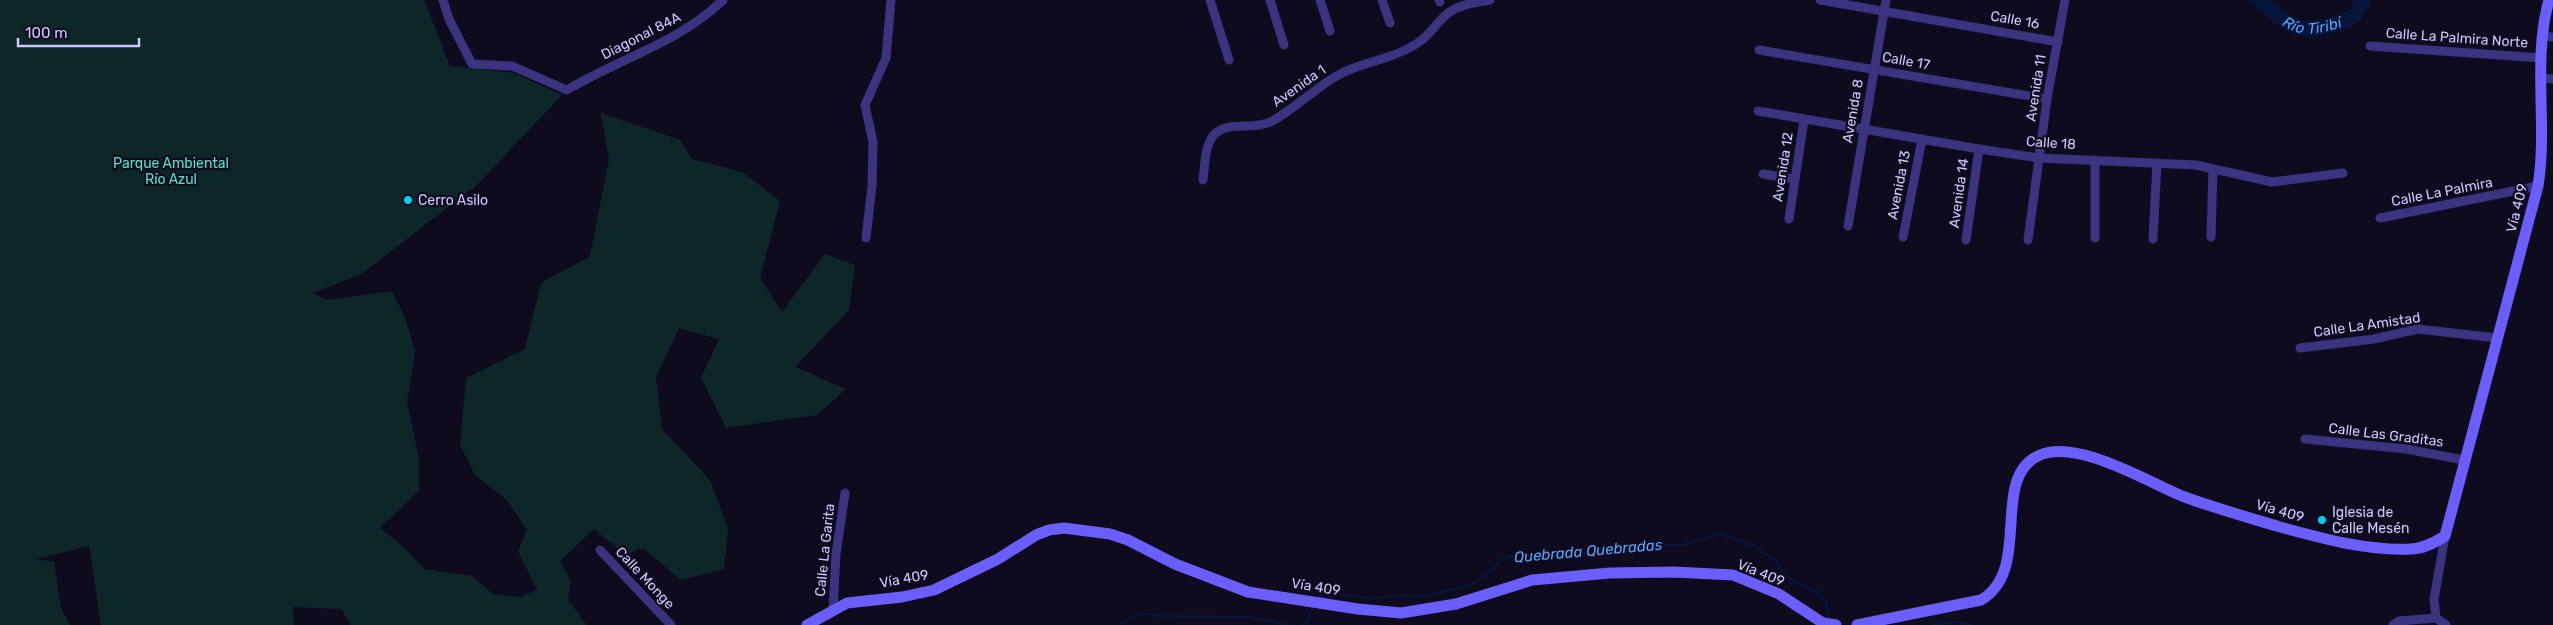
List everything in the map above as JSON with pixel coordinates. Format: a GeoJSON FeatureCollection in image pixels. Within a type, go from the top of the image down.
{"type":"FeatureCollection","features":[{"type":"Feature","properties":{"kind":"street","name":"Diagonal 84A"},"geometry":{"type":"LineString","coordinates":[[443,0],[448,18],[472,64],[512,66],[567,90],[680,33],[712,11],[723,0]]}},
{"type":"Feature","properties":{"kind":"street"},"geometry":{"type":"LineString","coordinates":[[866,238],[872,186],[873,142],[865,105],[886,58],[891,0]]}},
{"type":"Feature","properties":{"kind":"street"},"geometry":{"type":"LineString","coordinates":[[1210,0],[1229,60]]}},
{"type":"Feature","properties":{"kind":"street"},"geometry":{"type":"LineString","coordinates":[[1270,0],[1284,45]]}},
{"type":"Feature","properties":{"kind":"street"},"geometry":{"type":"LineString","coordinates":[[1320,0],[1330,31]]}},
{"type":"Feature","properties":{"kind":"street"},"geometry":{"type":"LineString","coordinates":[[1382,0],[1390,22]]}},
{"type":"Feature","properties":{"kind":"street","name":"Avenida 1"},"geometry":{"type":"LineString","coordinates":[[1203,180],[1208,146],[1213,134],[1221,128],[1254,127],[1272,121],[1342,73],[1394,56],[1412,47],[1431,34],[1448,14],[1457,8],[1490,0]]}},
{"type":"Feature","properties":{"kind":"street","name":"Calle 16"},"geometry":{"type":"LineString","coordinates":[[1820,0],[2058,42]]}},
{"type":"Feature","properties":{"kind":"street","name":"Avenida 8"},"geometry":{"type":"LineString","coordinates":[[1848,226],[1886,0]]}},
{"type":"Feature","properties":{"kind":"street","name":"Avenida 11"},"geometry":{"type":"LineString","coordinates":[[2028,240],[2048,99],[2065,0]]}},
{"type":"Feature","properties":{"kind":"street","name":"Vía 409"},"geometry":{"type":"LineString","coordinates":[[1857,625],[1870,624],[1917,611],[1981,600],[1993,593],[1999,584],[2008,558],[2016,482],[2024,464],[2039,455],[2053,450],[2085,453],[2218,510],[2348,544],[2411,549],[2425,547],[2445,536],[2538,186],[2542,162],[2547,78],[2542,58],[2547,37],[2549,0]]}},
{"type":"Feature","properties":{"kind":"street","name":"Calle La Palmira Norte"},"geometry":{"type":"LineString","coordinates":[[2370,46],[2542,58]]}},
{"type":"Feature","properties":{"kind":"street","name":"Calle 17"},"geometry":{"type":"LineString","coordinates":[[1759,50],[2048,99]]}},
{"type":"Feature","properties":{"kind":"street","name":"Calle 18"},"geometry":{"type":"LineString","coordinates":[[1758,111],[2039,158],[2196,165],[2272,182],[2343,173]]}},
{"type":"Feature","properties":{"kind":"street","name":"Avenida 12"},"geometry":{"type":"LineString","coordinates":[[1789,219],[1804,120]]}},
{"type":"Feature","properties":{"kind":"street","name":"Avenida 13"},"geometry":{"type":"LineString","coordinates":[[1903,237],[1922,139]]}},
{"type":"Feature","properties":{"kind":"street","name":"Avenida 14"},"geometry":{"type":"LineString","coordinates":[[1966,240],[1979,149]]}},
{"type":"Feature","properties":{"kind":"street"},"geometry":{"type":"LineString","coordinates":[[2095,160],[2095,238]]}},
{"type":"Feature","properties":{"kind":"street"},"geometry":{"type":"LineString","coordinates":[[2154,239],[2156,163]]}},
{"type":"Feature","properties":{"kind":"street"},"geometry":{"type":"LineString","coordinates":[[2212,237],[2214,169]]}},
{"type":"Feature","properties":{"kind":"street"},"geometry":{"type":"LineString","coordinates":[[1763,174],[1795,179]]}},
{"type":"Feature","properties":{"kind":"street","name":"Calle La Palmira"},"geometry":{"type":"LineString","coordinates":[[2380,218],[2538,186]]}},
{"type":"Feature","properties":{"kind":"street","name":"Calle La Amistad"},"geometry":{"type":"LineString","coordinates":[[2300,348],[2374,339],[2418,329],[2497,338]]}},
{"type":"Feature","properties":{"kind":"street","name":"Calle Las Graditas"},"geometry":{"type":"LineString","coordinates":[[2305,439],[2406,449],[2464,460]]}},
{"type":"Feature","properties":{"kind":"street","name":"Calle La Garita"},"geometry":{"type":"LineString","coordinates":[[833,610],[836,554],[846,493]]}},
{"type":"Feature","properties":{"kind":"street","name":"Vía 409"},"geometry":{"type":"LineString","coordinates":[[807,625],[847,604],[934,590],[998,559],[1036,535],[1049,530],[1064,528],[1110,534],[1128,540],[1175,564],[1248,592],[1358,609],[1402,613],[1456,604],[1532,580],[1610,573],[1674,572],[1733,575],[1779,594],[1823,623],[1836,625]]}},
{"type":"Feature","properties":{"kind":"street"},"geometry":{"type":"LineString","coordinates":[[2436,618],[2434,599],[2445,536]]}},
{"type":"Feature","properties":{"kind":"street","name":"Calle Monge"},"geometry":{"type":"LineString","coordinates":[[600,550],[671,625]]}},
{"type":"Feature","properties":{"kind":"street"},"geometry":{"type":"LineString","coordinates":[[2393,625],[2399,621],[2436,618],[2446,625]]}},
{"type":"Feature","properties":{"kind":"green space","name":"Parque Ambiental Río Azul"},"geometry":{"type":"Polygon","coordinates":[[[0,0],[424,0],[450,66],[514,73],[562,95],[477,185],[360,275],[312,293],[327,300],[392,291],[405,317],[415,352],[407,402],[419,458],[419,490],[380,528],[406,549],[424,569],[472,576],[493,594],[520,597],[537,590],[518,551],[527,530],[507,500],[475,475],[460,445],[466,378],[525,349],[541,283],[590,256],[609,159],[601,113],[680,140],[692,159],[742,172],[780,201],[760,278],[782,312],[825,254],[855,265],[849,310],[795,367],[846,389],[817,415],[726,428],[701,378],[719,339],[679,328],[656,377],[662,429],[710,480],[728,529],[724,569],[681,580],[643,548],[626,555],[594,529],[560,561],[571,581],[568,600],[587,625],[351,625],[341,609],[293,607],[294,625],[101,625],[89,546],[36,559],[54,562],[61,608],[70,625],[0,625],[0,0]]]}},
{"type":"Feature","properties":{"kind":"waterway","name":"Río Tiribí"},"geometry":{"type":"LineString","coordinates":[[2259,0],[2284,20],[2306,29],[2330,26],[2352,17],[2356,14],[2364,0]]}},
{"type":"Feature","properties":{"kind":"waterway","name":"Quebrada Quebradas"},"geometry":{"type":"LineString","coordinates":[[1318,600],[1321,594],[1329,592],[1371,599],[1402,595],[1425,596],[1470,585],[1486,575],[1503,559],[1516,554],[1573,556],[1631,550],[1650,545],[1683,545],[1720,534],[1754,546],[1775,560],[1784,574],[1795,582],[1818,592],[1826,601],[1829,621]]}},
{"type":"Feature","properties":{"kind":"waterway","name":"Quebrada Quebradas"},"geometry":{"type":"LineString","coordinates":[[1302,625],[1307,622],[1313,606]]}},
{"type":"Feature","properties":{"kind":"waterway","name":"Quebrada Quebradas"},"geometry":{"type":"LineString","coordinates":[[1120,625],[1133,616],[1148,614],[1159,616],[1249,617],[1289,625]]}},
{"type":"Feature","properties":{"kind":"waterway","name":"Quebrada Quebradas"},"geometry":{"type":"LineString","coordinates":[[1934,625],[1955,622],[1970,625]]}},
{"type":"Feature","properties":{"kind":"place","name":"Cerro Asilo"},"geometry":{"type":"Point","coordinates":[408,200]}},
{"type":"Feature","properties":{"kind":"place","name":"Iglesia de Calle Mesén"},"geometry":{"type":"Point","coordinates":[2322,520]}}]}
